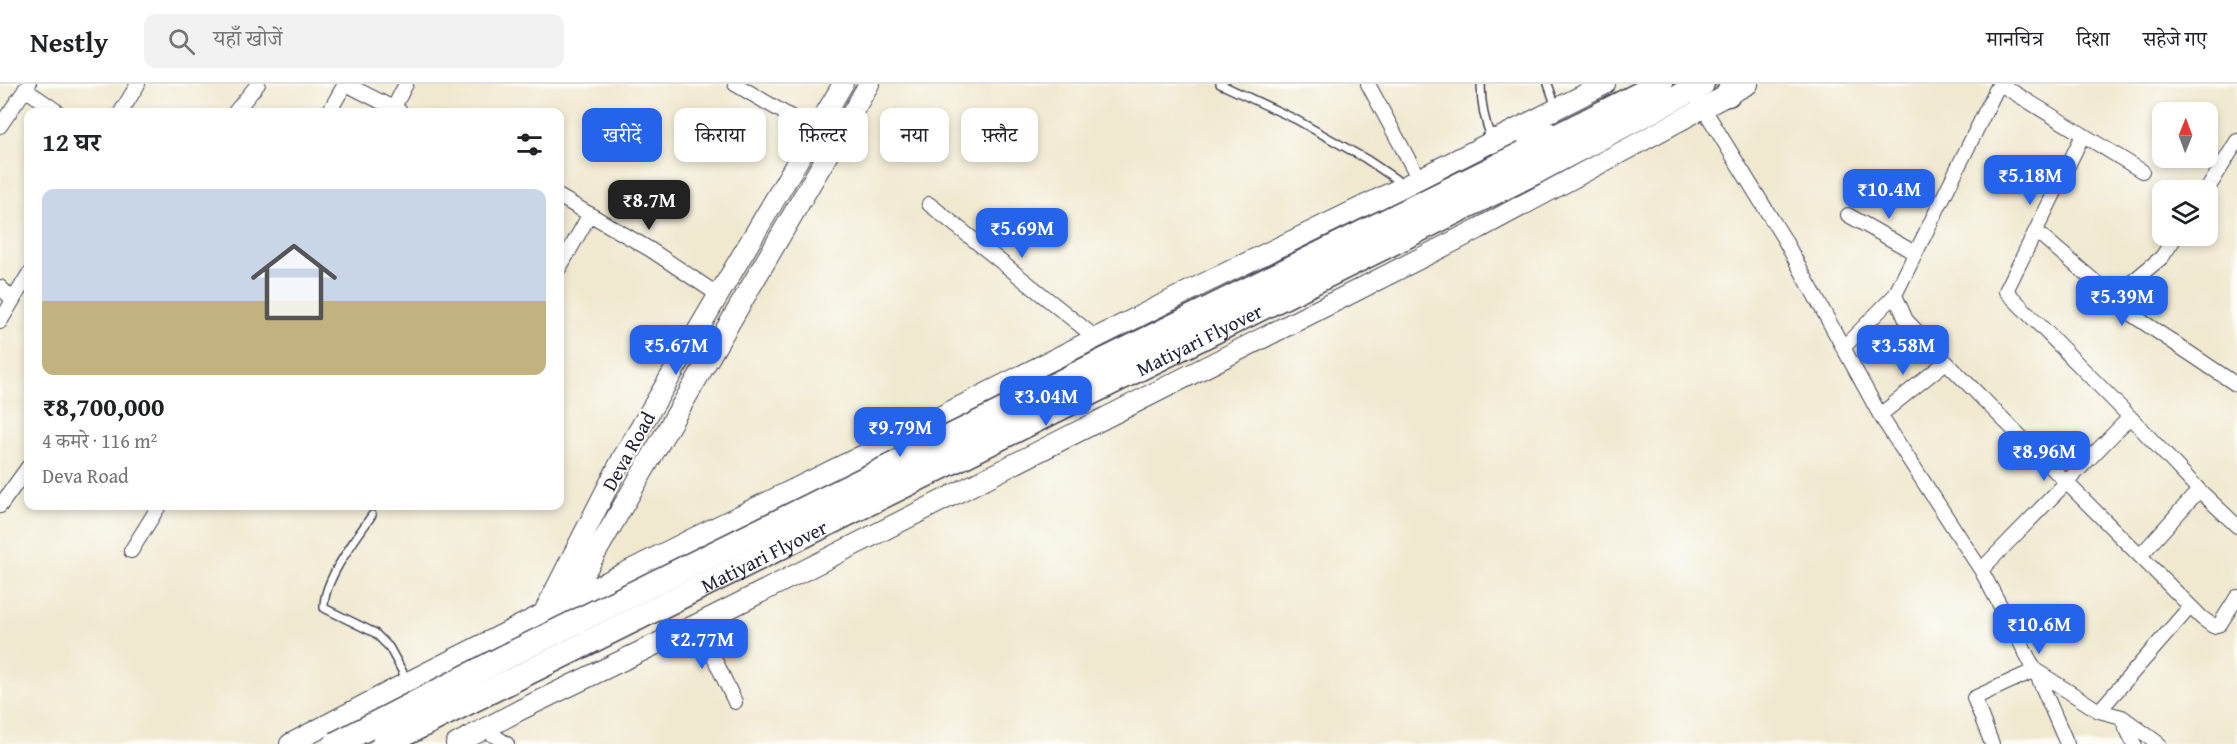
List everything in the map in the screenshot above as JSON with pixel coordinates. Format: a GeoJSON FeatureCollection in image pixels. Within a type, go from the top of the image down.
{"type":"FeatureCollection","features":[{"type":"Feature","properties":{"kind":"highway","name":"Matiyari Flyover"},"geometry":{"type":"LineString","coordinates":[[384,744],[1530,162],[1566,131],[1659,84]]}},
{"type":"Feature","properties":{"kind":"highway","name":"Matiyari Flyover"},"geometry":{"type":"LineString","coordinates":[[336,744],[517,651],[1530,162],[1699,94]]}},
{"type":"Feature","properties":{"kind":"highway"},"geometry":{"type":"LineString","coordinates":[[1493,141],[1566,131]]}},
{"type":"Feature","properties":{"kind":"street"},"geometry":{"type":"LineString","coordinates":[[123,108],[138,84]]}},
{"type":"Feature","properties":{"kind":"street"},"geometry":{"type":"LineString","coordinates":[[238,108],[258,84]]}},
{"type":"Feature","properties":{"kind":"street"},"geometry":{"type":"LineString","coordinates":[[331,108],[345,84],[391,108]]}},
{"type":"Feature","properties":{"kind":"street"},"geometry":{"type":"LineString","coordinates":[[398,108],[406,84]]}},
{"type":"Feature","properties":{"kind":"street"},"geometry":{"type":"LineString","coordinates":[[735,84],[778,109]]}},
{"type":"Feature","properties":{"kind":"street","name":"Deva Road"},"geometry":{"type":"LineString","coordinates":[[829,108],[843,84]]}},
{"type":"Feature","properties":{"kind":"street","name":"Deva Road"},"geometry":{"type":"LineString","coordinates":[[548,696],[571,601],[578,584],[869,84]]}},
{"type":"Feature","properties":{"kind":"street"},"geometry":{"type":"LineString","coordinates":[[1368,84],[1412,182]]}},
{"type":"Feature","properties":{"kind":"street"},"geometry":{"type":"LineString","coordinates":[[290,744],[541,615],[1605,84]]}},
{"type":"Feature","properties":{"kind":"street"},"geometry":{"type":"LineString","coordinates":[[1843,348],[1894,295],[2000,84],[2142,171]]}},
{"type":"Feature","properties":{"kind":"street"},"geometry":{"type":"LineString","coordinates":[[0,126],[27,86],[53,108]]}},
{"type":"Feature","properties":{"kind":"street"},"geometry":{"type":"LineString","coordinates":[[460,743],[522,709],[698,624],[1478,229],[1699,94],[1736,87]]}},
{"type":"Feature","properties":{"kind":"street"},"geometry":{"type":"LineString","coordinates":[[1699,94],[1784,239],[1880,415],[1981,570],[2035,670],[2067,744]]}},
{"type":"Feature","properties":{"kind":"street"},"geometry":{"type":"LineString","coordinates":[[2084,135],[2006,291],[2199,490],[2237,526]]}},
{"type":"Feature","properties":{"kind":"street"},"geometry":{"type":"LineString","coordinates":[[2213,180],[2237,141]]}},
{"type":"Feature","properties":{"kind":"street","name":"Deva Road"},"geometry":{"type":"LineString","coordinates":[[522,709],[541,615],[623,457],[797,162]]}},
{"type":"Feature","properties":{"kind":"street"},"geometry":{"type":"LineString","coordinates":[[564,199],[651,250],[720,296]]}},
{"type":"Feature","properties":{"kind":"street"},"geometry":{"type":"LineString","coordinates":[[929,204],[1096,338]]}},
{"type":"Feature","properties":{"kind":"street"},"geometry":{"type":"LineString","coordinates":[[564,260],[590,214]]}},
{"type":"Feature","properties":{"kind":"street"},"geometry":{"type":"LineString","coordinates":[[1848,215],[1915,253]]}},
{"type":"Feature","properties":{"kind":"street"},"geometry":{"type":"LineString","coordinates":[[2036,231],[2128,312],[2237,385]]}},
{"type":"Feature","properties":{"kind":"street"},"geometry":{"type":"LineString","coordinates":[[2113,298],[2162,257],[2169,246]]}},
{"type":"Feature","properties":{"kind":"street"},"geometry":{"type":"LineString","coordinates":[[0,322],[24,282]]}},
{"type":"Feature","properties":{"kind":"street"},"geometry":{"type":"LineString","coordinates":[[0,287],[13,300]]}},
{"type":"Feature","properties":{"kind":"street"},"geometry":{"type":"LineString","coordinates":[[1894,295],[1906,320],[1946,363],[2190,607],[2213,626],[2220,624],[2237,597]]}},
{"type":"Feature","properties":{"kind":"street"},"geometry":{"type":"LineString","coordinates":[[1880,415],[1946,363]]}},
{"type":"Feature","properties":{"kind":"street"},"geometry":{"type":"LineString","coordinates":[[1981,570],[2130,417]]}},
{"type":"Feature","properties":{"kind":"street"},"geometry":{"type":"LineString","coordinates":[[0,506],[24,473]]}},
{"type":"Feature","properties":{"kind":"street"},"geometry":{"type":"LineString","coordinates":[[2140,556],[2199,490]]}},
{"type":"Feature","properties":{"kind":"street"},"geometry":{"type":"LineString","coordinates":[[131,551],[157,510]]}},
{"type":"Feature","properties":{"kind":"street"},"geometry":{"type":"LineString","coordinates":[[2099,711],[2190,607]]}},
{"type":"Feature","properties":{"kind":"street"},"geometry":{"type":"LineString","coordinates":[[698,624],[735,702]]}},
{"type":"Feature","properties":{"kind":"street"},"geometry":{"type":"LineString","coordinates":[[2035,670],[2099,711],[2122,717],[2159,744]]}},
{"type":"Feature","properties":{"kind":"street"},"geometry":{"type":"LineString","coordinates":[[1992,744],[1974,698],[2035,670]]}},
{"type":"Feature","properties":{"kind":"street"},"geometry":{"type":"LineString","coordinates":[[2122,717],[2134,744]]}},
{"type":"Feature","properties":{"kind":"street"},"geometry":{"type":"LineString","coordinates":[[484,729],[507,744]]}},
{"type":"Feature","properties":{"kind":"lane"},"geometry":{"type":"LineString","coordinates":[[1220,84],[1295,119],[1412,182]]}},
{"type":"Feature","properties":{"kind":"lane"},"geometry":{"type":"LineString","coordinates":[[1481,84],[1482,107],[1493,141]]}},
{"type":"Feature","properties":{"kind":"lane"},"geometry":{"type":"LineString","coordinates":[[1548,84],[1557,109]]}},
{"type":"Feature","properties":{"kind":"lane"},"geometry":{"type":"LineString","coordinates":[[372,515],[341,562],[324,598],[324,608],[375,633],[389,647],[408,682]]}}]}
